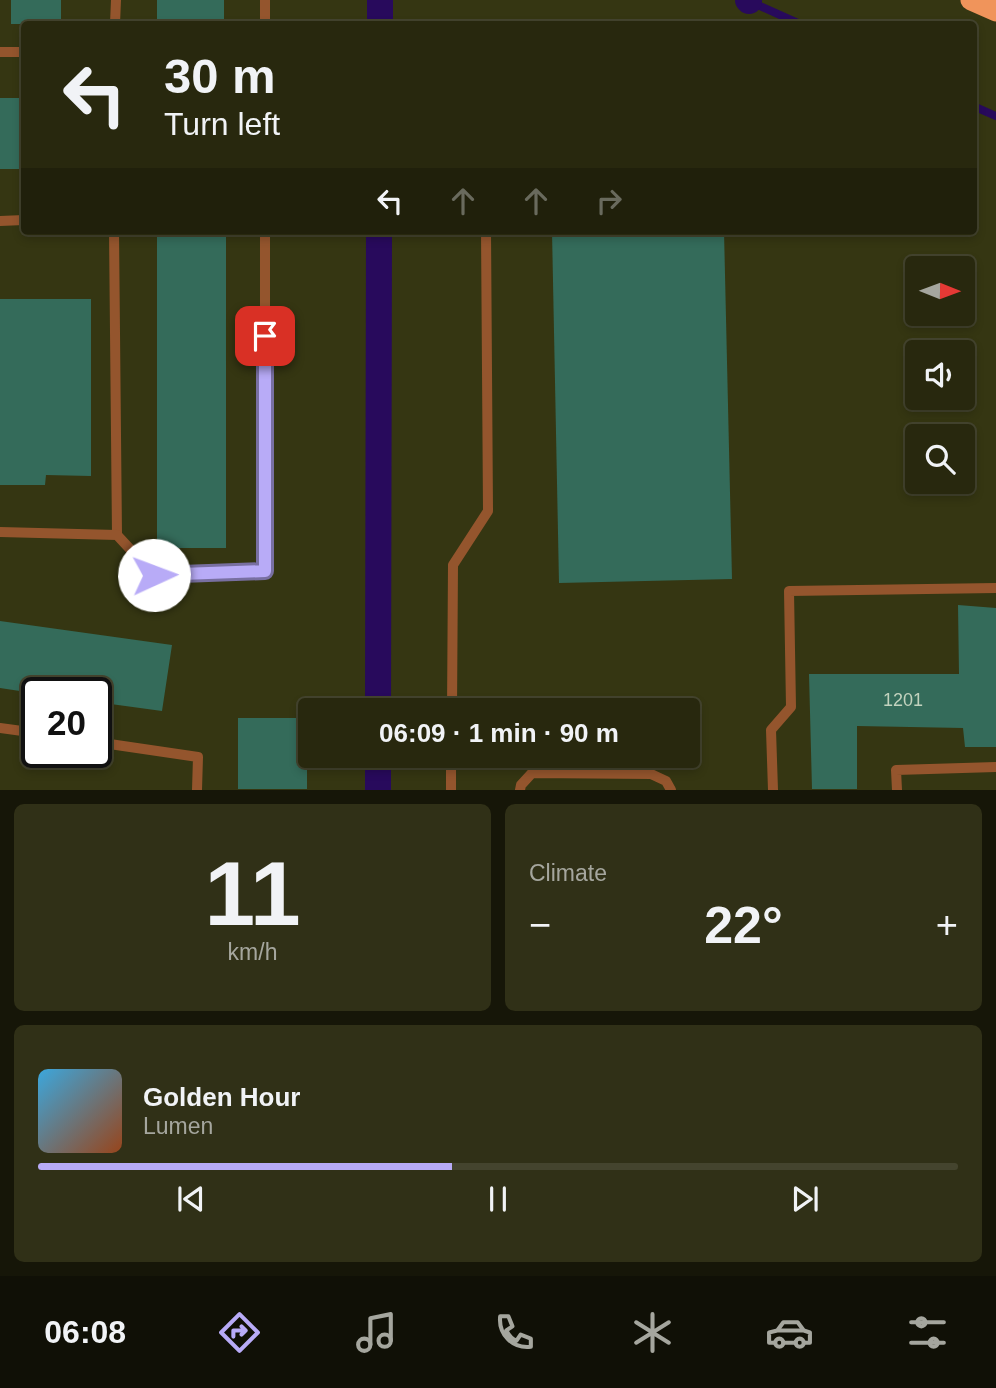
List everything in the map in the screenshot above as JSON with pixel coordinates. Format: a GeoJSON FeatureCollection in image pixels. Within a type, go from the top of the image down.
{"type":"FeatureCollection","features":[{"type":"Feature","properties":{"kind":"highway"},"geometry":{"type":"LineString","coordinates":[[971,0],[996,11]]}},
{"type":"Feature","properties":{"kind":"lane"},"geometry":{"type":"LineString","coordinates":[[115,21],[116,0]]}},
{"type":"Feature","properties":{"kind":"lane"},"geometry":{"type":"LineString","coordinates":[[265,0],[265,21]]}},
{"type":"Feature","properties":{"kind":"lane"},"geometry":{"type":"LineString","coordinates":[[0,52],[21,52]]}},
{"type":"Feature","properties":{"kind":"lane"},"geometry":{"type":"LineString","coordinates":[[0,221],[21,220]]}},
{"type":"Feature","properties":{"kind":"lane"},"geometry":{"type":"LineString","coordinates":[[114,235],[117,535],[154,575],[265,571],[265,235]]}},
{"type":"Feature","properties":{"kind":"lane"},"geometry":{"type":"LineString","coordinates":[[452,698],[453,565],[488,511],[486,235]]}},
{"type":"Feature","properties":{"kind":"lane"},"geometry":{"type":"LineString","coordinates":[[0,532],[117,535]]}},
{"type":"Feature","properties":{"kind":"lane"},"geometry":{"type":"LineString","coordinates":[[773,789],[771,730],[791,707],[789,591],[996,588]]}},
{"type":"Feature","properties":{"kind":"lane"},"geometry":{"type":"LineString","coordinates":[[0,728],[21,731]]}},
{"type":"Feature","properties":{"kind":"lane"},"geometry":{"type":"LineString","coordinates":[[112,744],[198,757],[197,789]]}},
{"type":"Feature","properties":{"kind":"lane"},"geometry":{"type":"LineString","coordinates":[[897,789],[896,770],[996,767]]}},
{"type":"Feature","properties":{"kind":"lane"},"geometry":{"type":"LineString","coordinates":[[451,789],[452,768]]}},
{"type":"Feature","properties":{"kind":"lane"},"geometry":{"type":"LineString","coordinates":[[520,789],[532,774],[651,774],[666,781],[671,789]]}},
{"type":"Feature","properties":{"kind":"building"},"geometry":{"type":"Polygon","coordinates":[[[11,0],[61,0],[61,21],[21,21],[21,24],[11,24],[11,0]]]}},
{"type":"Feature","properties":{"kind":"building"},"geometry":{"type":"Polygon","coordinates":[[[157,0],[224,0],[224,21],[157,21],[157,0]]]}},
{"type":"Feature","properties":{"kind":"building"},"geometry":{"type":"Polygon","coordinates":[[[0,98],[21,98],[21,169],[0,169],[0,98]]]}},
{"type":"Feature","properties":{"kind":"building"},"geometry":{"type":"Polygon","coordinates":[[[157,235],[226,235],[226,548],[157,548],[157,235]]]}},
{"type":"Feature","properties":{"kind":"building"},"geometry":{"type":"Polygon","coordinates":[[[552,235],[724,235],[732,579],[559,583],[552,235]]]}},
{"type":"Feature","properties":{"kind":"building"},"geometry":{"type":"Polygon","coordinates":[[[0,299],[91,299],[91,476],[46,475],[45,485],[0,485],[0,299]]]}},
{"type":"Feature","properties":{"kind":"building"},"geometry":{"type":"Polygon","coordinates":[[[958,605],[996,608],[996,747],[965,747],[963,728],[857,726],[857,789],[812,789],[809,674],[959,674],[958,605]]]}},
{"type":"Feature","properties":{"kind":"building"},"geometry":{"type":"Polygon","coordinates":[[[0,621],[172,645],[162,711],[112,704],[112,677],[21,677],[21,691],[0,688],[0,621]]]}},
{"type":"Feature","properties":{"kind":"building"},"geometry":{"type":"Polygon","coordinates":[[[238,718],[298,718],[298,768],[307,768],[307,789],[238,789],[238,718]]]}},
{"type":"Feature","properties":{"kind":"waterway"},"geometry":{"type":"LineString","coordinates":[[380,0],[380,21]]}},
{"type":"Feature","properties":{"kind":"waterway"},"geometry":{"type":"LineString","coordinates":[[749,1],[793,21]]}},
{"type":"Feature","properties":{"kind":"waterway"},"geometry":{"type":"LineString","coordinates":[[977,108],[996,116]]}},
{"type":"Feature","properties":{"kind":"waterway"},"geometry":{"type":"LineString","coordinates":[[378,698],[379,235]]}},
{"type":"Feature","properties":{"kind":"waterway"},"geometry":{"type":"LineString","coordinates":[[378,768],[378,790]]}},
{"type":"Feature","properties":{"kind":"route"},"geometry":{"type":"LineString","coordinates":[[154,575],[265,571],[265,336]]}}]}
